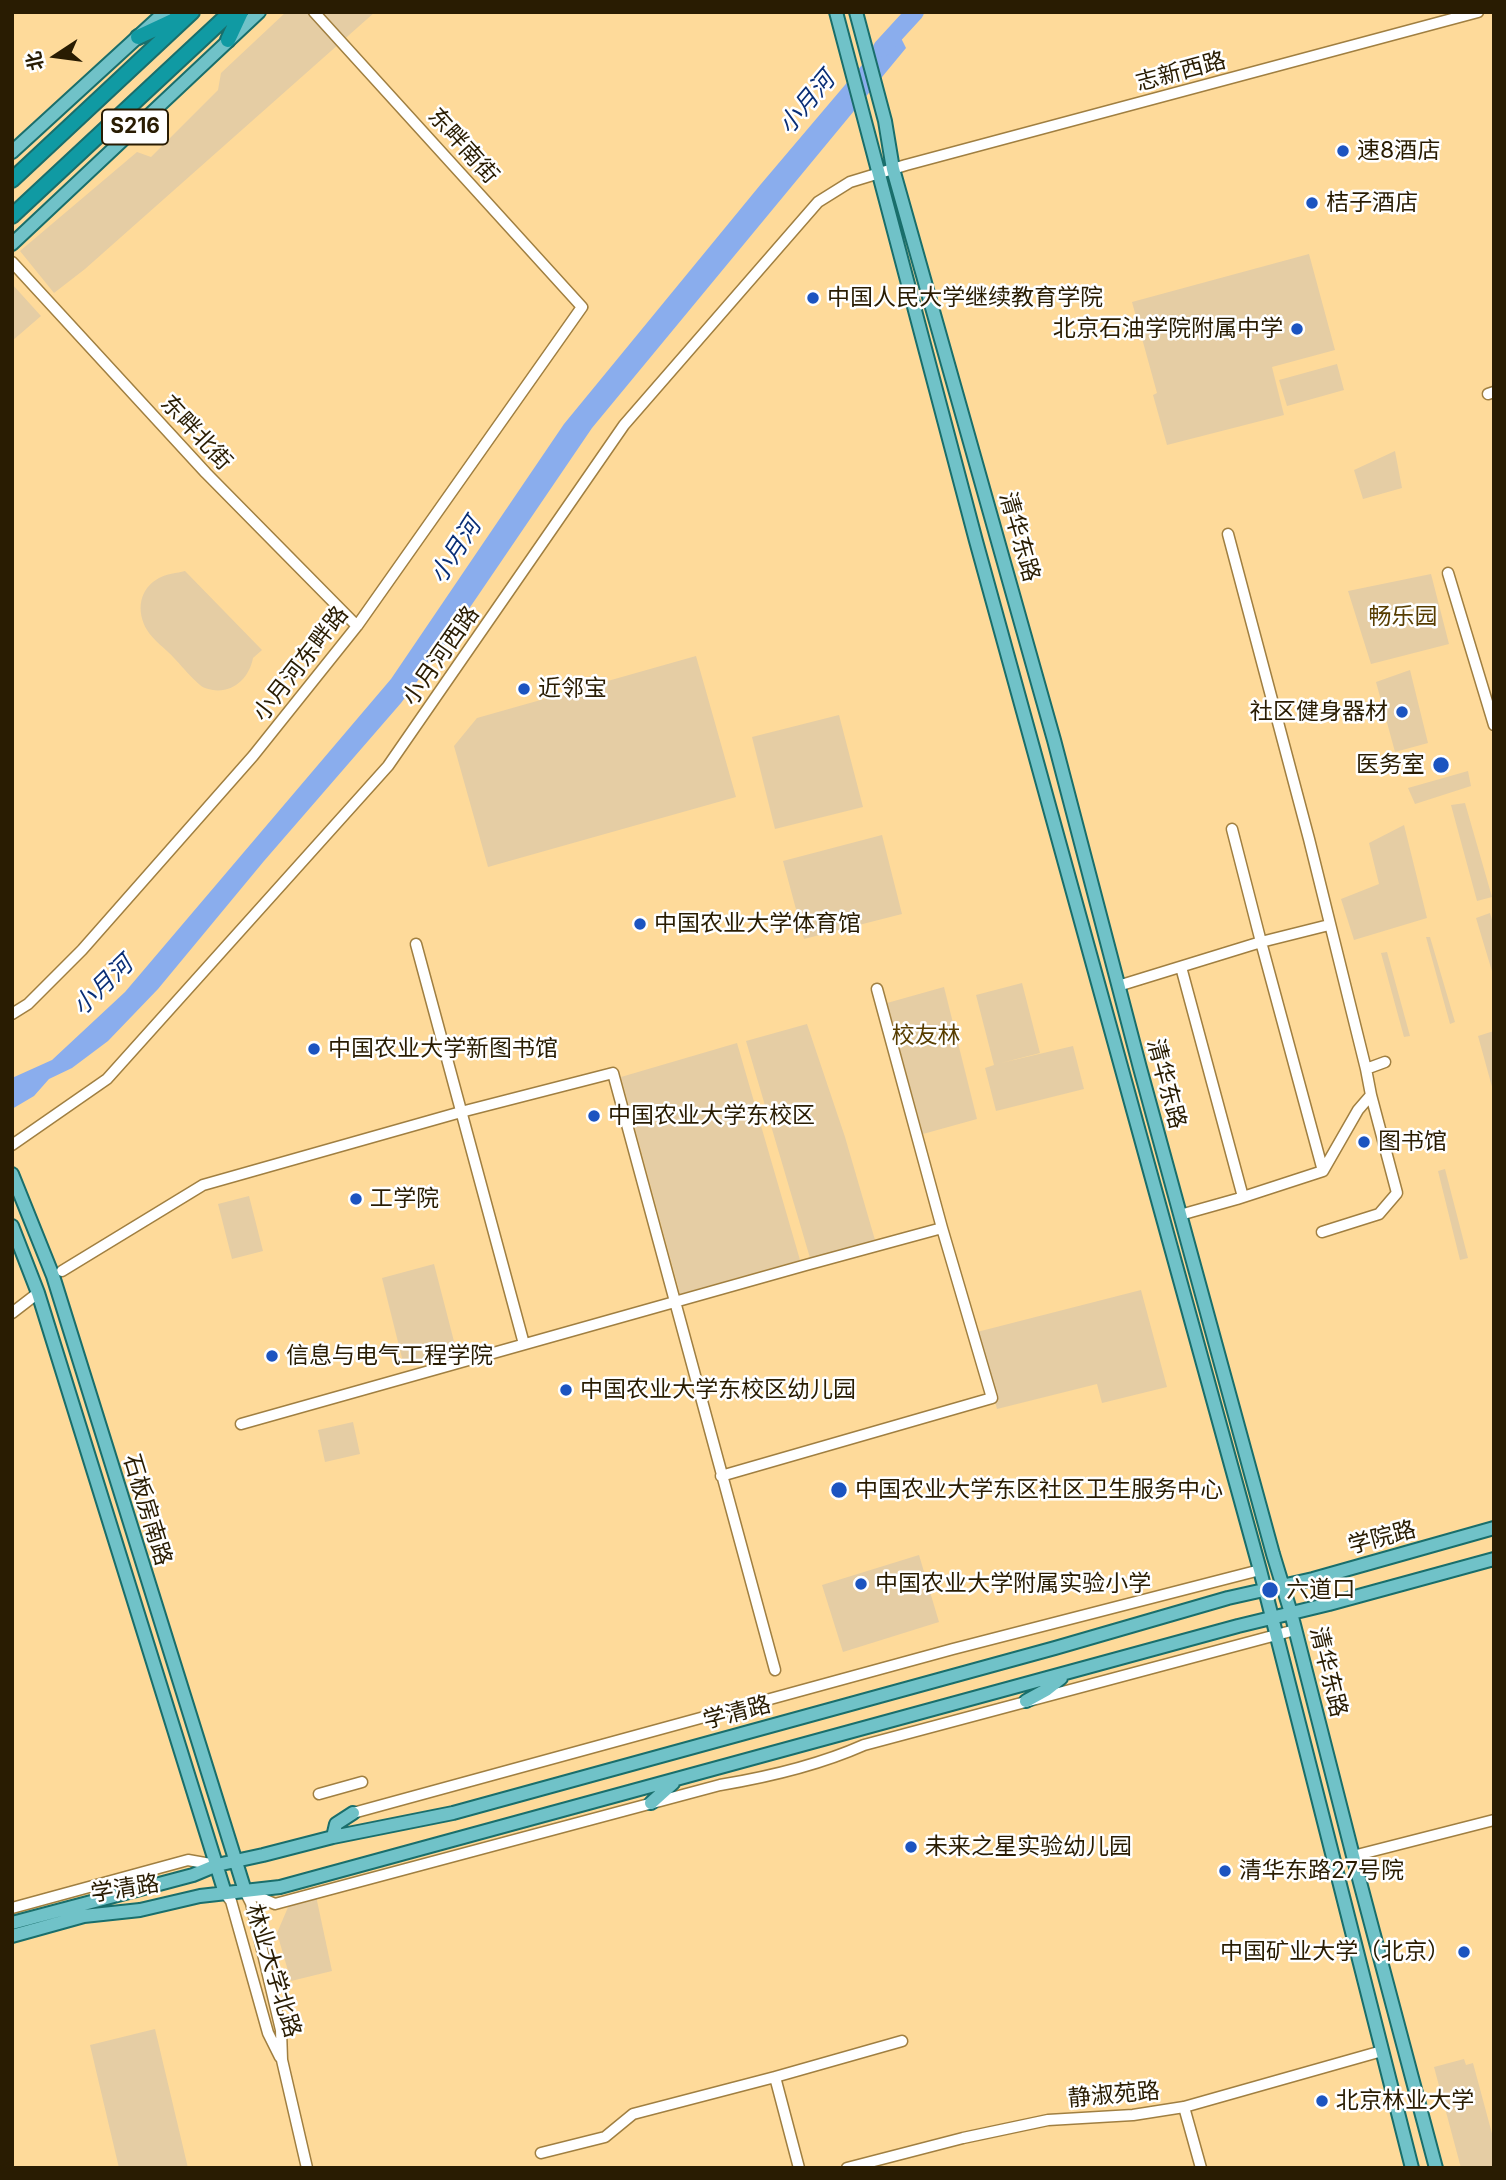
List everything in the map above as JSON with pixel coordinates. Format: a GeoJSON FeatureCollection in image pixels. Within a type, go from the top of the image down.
{"type":"FeatureCollection","features":[{"type":"Feature","properties":{"kind":"highway"},"geometry":{"type":"LineString","coordinates":[[138,37],[192,12]]}},
{"type":"Feature","properties":{"kind":"highway"},"geometry":{"type":"LineString","coordinates":[[12,180],[192,12]]}},
{"type":"Feature","properties":{"kind":"highway"},"geometry":{"type":"LineString","coordinates":[[12,216],[231,12]]}},
{"type":"Feature","properties":{"kind":"highway"},"geometry":{"type":"LineString","coordinates":[[228,40],[241,12]]}},
{"type":"Feature","properties":{"kind":"main road","name":"S216"},"geometry":{"type":"LineString","coordinates":[[12,152],[165,12]]}},
{"type":"Feature","properties":{"kind":"main road","name":"S216"},"geometry":{"type":"LineString","coordinates":[[12,244],[259,12]]}},
{"type":"Feature","properties":{"kind":"main road","name":"清华东路"},"geometry":{"type":"LineString","coordinates":[[835,12],[976,541],[1260,1570],[1412,2168]]}},
{"type":"Feature","properties":{"kind":"main road","name":"清华东路"},"geometry":{"type":"LineString","coordinates":[[856,12],[878,94],[893,169],[1054,740],[1180,1215],[1291,1613],[1436,2168]]}},
{"type":"Feature","properties":{"kind":"main road"},"geometry":{"type":"LineString","coordinates":[[976,541],[998,536]]}},
{"type":"Feature","properties":{"kind":"main road","name":"石板房南路"},"geometry":{"type":"LineString","coordinates":[[12,1174],[53,1276],[245,1891]]}},
{"type":"Feature","properties":{"kind":"main road","name":"石板房南路"},"geometry":{"type":"LineString","coordinates":[[12,1226],[38,1293],[225,1893]]}},
{"type":"Feature","properties":{"kind":"main road","name":"学院路"},"geometry":{"type":"LineString","coordinates":[[1265,1590],[1494,1528]]}},
{"type":"Feature","properties":{"kind":"main road"},"geometry":{"type":"LineString","coordinates":[[1291,1613],[1494,1559]]}},
{"type":"Feature","properties":{"kind":"main road","name":"学清路"},"geometry":{"type":"LineString","coordinates":[[12,1923],[193,1875],[217,1865],[333,1837],[453,1813],[1265,1590]]}},
{"type":"Feature","properties":{"kind":"main road","name":"学清路"},"geometry":{"type":"LineString","coordinates":[[12,1936],[84,1916],[140,1910],[200,1896],[280,1887],[1291,1613]]}},
{"type":"Feature","properties":{"kind":"main road"},"geometry":{"type":"LineString","coordinates":[[1026,1701],[1066,1674]]}},
{"type":"Feature","properties":{"kind":"main road"},"geometry":{"type":"LineString","coordinates":[[651,1803],[676,1780]]}},
{"type":"Feature","properties":{"kind":"main road"},"geometry":{"type":"LineString","coordinates":[[333,1837],[336,1824],[353,1814]]}},
{"type":"Feature","properties":{"kind":"main road"},"geometry":{"type":"LineString","coordinates":[[1378,2037],[1399,2031]]}},
{"type":"Feature","properties":{"kind":"main road"},"geometry":{"type":"LineString","coordinates":[[1383,2057],[1407,2060]]}},
{"type":"Feature","properties":{"kind":"street","name":"东畔南街"},"geometry":{"type":"LineString","coordinates":[[314,12],[582,307]]}},
{"type":"Feature","properties":{"kind":"street","name":"志新西路"},"geometry":{"type":"LineString","coordinates":[[878,173],[1478,12]]}},
{"type":"Feature","properties":{"kind":"street","name":"小月河西路"},"geometry":{"type":"LineString","coordinates":[[12,1145],[107,1079],[388,766],[624,425],[818,202],[849,182],[878,173]]}},
{"type":"Feature","properties":{"kind":"street","name":"东畔北街"},"geometry":{"type":"LineString","coordinates":[[12,262],[206,472],[357,626]]}},
{"type":"Feature","properties":{"kind":"street","name":"小月河东畔路"},"geometry":{"type":"LineString","coordinates":[[12,1014],[28,1004],[91,940],[253,756],[357,626],[582,307]]}},
{"type":"Feature","properties":{"kind":"street"},"geometry":{"type":"LineString","coordinates":[[1228,534],[1309,839],[1397,1194],[1379,1214],[1322,1232]]}},
{"type":"Feature","properties":{"kind":"street"},"geometry":{"type":"LineString","coordinates":[[1448,573],[1494,724]]}},
{"type":"Feature","properties":{"kind":"street"},"geometry":{"type":"LineString","coordinates":[[1232,829],[1323,1171]]}},
{"type":"Feature","properties":{"kind":"street"},"geometry":{"type":"LineString","coordinates":[[1118,986],[1261,942],[1329,925]]}},
{"type":"Feature","properties":{"kind":"street"},"geometry":{"type":"LineString","coordinates":[[415,944],[524,1344]]}},
{"type":"Feature","properties":{"kind":"street"},"geometry":{"type":"LineString","coordinates":[[1181,967],[1243,1197]]}},
{"type":"Feature","properties":{"kind":"street"},"geometry":{"type":"LineString","coordinates":[[720,1476],[992,1398],[942,1228],[877,989]]}},
{"type":"Feature","properties":{"kind":"street"},"geometry":{"type":"LineString","coordinates":[[1366,1069],[1385,1062]]}},
{"type":"Feature","properties":{"kind":"street"},"geometry":{"type":"LineString","coordinates":[[62,1271],[203,1185],[461,1112],[613,1073],[720,1476],[775,1670]]}},
{"type":"Feature","properties":{"kind":"street"},"geometry":{"type":"LineString","coordinates":[[1180,1215],[1323,1171],[1358,1110],[1371,1095]]}},
{"type":"Feature","properties":{"kind":"street"},"geometry":{"type":"LineString","coordinates":[[241,1424],[942,1228]]}},
{"type":"Feature","properties":{"kind":"street"},"geometry":{"type":"LineString","coordinates":[[12,1313],[38,1293]]}},
{"type":"Feature","properties":{"kind":"street","name":"学清路"},"geometry":{"type":"LineString","coordinates":[[353,1814],[953,1649],[1260,1570]]}},
{"type":"Feature","properties":{"kind":"street","name":"学清路"},"geometry":{"type":"LineString","coordinates":[[245,1891],[275,1904],[720,1785],[756,1779],[843,1755],[864,1745],[1295,1630]]}},
{"type":"Feature","properties":{"kind":"street"},"geometry":{"type":"LineString","coordinates":[[319,1794],[362,1782]]}},
{"type":"Feature","properties":{"kind":"street"},"geometry":{"type":"LineString","coordinates":[[1353,1856],[1494,1820]]}},
{"type":"Feature","properties":{"kind":"street","name":"学清路"},"geometry":{"type":"LineString","coordinates":[[12,1908],[188,1860],[217,1865]]}},
{"type":"Feature","properties":{"kind":"street","name":"林业大学北路"},"geometry":{"type":"LineString","coordinates":[[245,1891],[251,1903],[281,2029],[282,2060],[307,2168]]}},
{"type":"Feature","properties":{"kind":"street","name":"林业大学北路"},"geometry":{"type":"LineString","coordinates":[[225,1893],[232,1901],[268,2033],[282,2060]]}},
{"type":"Feature","properties":{"kind":"street"},"geometry":{"type":"LineString","coordinates":[[541,2153],[605,2137],[633,2114],[902,2040]]}},
{"type":"Feature","properties":{"kind":"street","name":"静淑苑路"},"geometry":{"type":"LineString","coordinates":[[847,2168],[963,2138],[1048,2120],[1133,2115],[1184,2106],[1383,2057]]}},
{"type":"Feature","properties":{"kind":"street"},"geometry":{"type":"LineString","coordinates":[[775,2077],[799,2168]]}},
{"type":"Feature","properties":{"kind":"street"},"geometry":{"type":"LineString","coordinates":[[1184,2106],[1201,2168]]}},
{"type":"Feature","properties":{"kind":"green space"},"geometry":{"type":"Polygon","coordinates":[[[286,12],[375,12],[85,269],[54,293],[20,251],[137,152],[151,157],[218,90],[221,73],[286,12]]]}},
{"type":"Feature","properties":{"kind":"green space"},"geometry":{"type":"Polygon","coordinates":[[[1309,254],[1335,350],[1272,367],[1284,415],[1167,445],[1153,395],[1157,393],[1132,302],[1309,254]]]}},
{"type":"Feature","properties":{"kind":"green space"},"geometry":{"type":"Polygon","coordinates":[[[12,284],[41,316],[12,341],[12,284]]]}},
{"type":"Feature","properties":{"kind":"green space"},"geometry":{"type":"Polygon","coordinates":[[[1337,364],[1344,390],[1287,406],[1279,380],[1337,364]]]}},
{"type":"Feature","properties":{"kind":"green space"},"geometry":{"type":"Polygon","coordinates":[[[1395,451],[1402,488],[1363,499],[1354,470],[1395,451]]]}},
{"type":"Feature","properties":{"kind":"green space"},"geometry":{"type":"Polygon","coordinates":[[[185,571],[262,650],[253,658],[242,680],[230,688],[214,690],[202,686],[153,637],[144,623],[141,601],[147,588],[162,577],[185,571]]]}},
{"type":"Feature","properties":{"kind":"green space","name":"畅乐园"},"geometry":{"type":"Polygon","coordinates":[[[1431,574],[1449,644],[1371,664],[1348,591],[1431,574]]]}},
{"type":"Feature","properties":{"kind":"green space"},"geometry":{"type":"Polygon","coordinates":[[[696,656],[736,797],[488,867],[454,746],[477,718],[696,656]]]}},
{"type":"Feature","properties":{"kind":"green space","name":"社区健身器材"},"geometry":{"type":"Polygon","coordinates":[[[1410,670],[1428,743],[1395,752],[1376,682],[1410,670]]]}},
{"type":"Feature","properties":{"kind":"green space"},"geometry":{"type":"Polygon","coordinates":[[[839,715],[863,807],[775,829],[752,737],[839,715]]]}},
{"type":"Feature","properties":{"kind":"green space"},"geometry":{"type":"Polygon","coordinates":[[[1468,771],[1471,786],[1415,804],[1408,788],[1468,771]]]}},
{"type":"Feature","properties":{"kind":"green space"},"geometry":{"type":"Polygon","coordinates":[[[1465,803],[1492,897],[1477,901],[1451,805],[1465,803]]]}},
{"type":"Feature","properties":{"kind":"green space"},"geometry":{"type":"Polygon","coordinates":[[[1404,825],[1427,918],[1354,940],[1341,899],[1379,884],[1369,843],[1404,825]]]}},
{"type":"Feature","properties":{"kind":"green space"},"geometry":{"type":"Polygon","coordinates":[[[882,835],[902,914],[804,939],[783,861],[882,835]]]}},
{"type":"Feature","properties":{"kind":"green space"},"geometry":{"type":"Polygon","coordinates":[[[1490,913],[1494,926],[1494,978],[1476,918],[1490,913]]]}},
{"type":"Feature","properties":{"kind":"green space"},"geometry":{"type":"Polygon","coordinates":[[[1426,937],[1430,937],[1455,1022],[1450,1024],[1426,937]]]}},
{"type":"Feature","properties":{"kind":"green space"},"geometry":{"type":"Polygon","coordinates":[[[1387,952],[1410,1036],[1404,1037],[1381,953],[1387,952]]]}},
{"type":"Feature","properties":{"kind":"green space"},"geometry":{"type":"Polygon","coordinates":[[[1022,983],[1040,1053],[1001,1063],[1073,1046],[1084,1089],[996,1111],[985,1068],[994,1065],[976,995],[1022,983]]]}},
{"type":"Feature","properties":{"kind":"green space","name":"校友林"},"geometry":{"type":"Polygon","coordinates":[[[944,987],[977,1119],[923,1134],[887,1003],[944,987]]]}},
{"type":"Feature","properties":{"kind":"green space"},"geometry":{"type":"Polygon","coordinates":[[[807,1024],[845,1137],[875,1240],[810,1258],[746,1041],[807,1024]]]}},
{"type":"Feature","properties":{"kind":"green space"},"geometry":{"type":"Polygon","coordinates":[[[1494,1031],[1494,1094],[1478,1036],[1494,1031]]]}},
{"type":"Feature","properties":{"kind":"green space"},"geometry":{"type":"Polygon","coordinates":[[[737,1043],[800,1260],[680,1294],[621,1077],[737,1043]]]}},
{"type":"Feature","properties":{"kind":"green space"},"geometry":{"type":"Polygon","coordinates":[[[1445,1169],[1468,1258],[1460,1260],[1438,1171],[1445,1169]]]}},
{"type":"Feature","properties":{"kind":"green space"},"geometry":{"type":"Polygon","coordinates":[[[249,1196],[263,1251],[232,1259],[218,1204],[249,1196]]]}},
{"type":"Feature","properties":{"kind":"green space"},"geometry":{"type":"Polygon","coordinates":[[[434,1264],[457,1353],[404,1366],[382,1278],[434,1264]]]}},
{"type":"Feature","properties":{"kind":"green space"},"geometry":{"type":"Polygon","coordinates":[[[1141,1290],[1167,1387],[1102,1403],[1097,1384],[997,1409],[977,1332],[1141,1290]]]}},
{"type":"Feature","properties":{"kind":"green space"},"geometry":{"type":"Polygon","coordinates":[[[353,1422],[360,1454],[325,1462],[318,1430],[353,1422]]]}},
{"type":"Feature","properties":{"kind":"green space"},"geometry":{"type":"Polygon","coordinates":[[[919,1555],[939,1622],[843,1652],[822,1585],[919,1555]]]}},
{"type":"Feature","properties":{"kind":"green space"},"geometry":{"type":"Polygon","coordinates":[[[316,1896],[332,1971],[291,1981],[277,1933],[289,1905],[316,1896]]]}},
{"type":"Feature","properties":{"kind":"green space"},"geometry":{"type":"Polygon","coordinates":[[[155,2029],[188,2168],[119,2168],[90,2045],[155,2029]]]}},
{"type":"Feature","properties":{"kind":"green space"},"geometry":{"type":"Polygon","coordinates":[[[1464,2059],[1466,2065],[1473,2063],[1494,2141],[1494,2168],[1461,2168],[1434,2067],[1464,2059]]]}},
{"type":"Feature","properties":{"kind":"water"},"geometry":{"type":"Polygon","coordinates":[[[895,26],[906,48],[592,428],[443,647],[401,703],[158,989],[108,1041],[72,1068],[49,1079],[34,1096],[12,1109],[12,1078],[52,1060],[125,992],[391,679],[564,424],[895,26]]]}},
{"type":"Feature","properties":{"kind":"waterway","name":"小月河"},"geometry":{"type":"LineString","coordinates":[[882,48],[915,12]]}},
{"type":"Feature","properties":{"kind":"place","name":"速8酒店"},"geometry":{"type":"Point","coordinates":[1343,151]}},
{"type":"Feature","properties":{"kind":"place","name":"桔子酒店"},"geometry":{"type":"Point","coordinates":[1312,203]}},
{"type":"Feature","properties":{"kind":"place","name":"中国人民大学继续教育学院"},"geometry":{"type":"Point","coordinates":[813,298]}},
{"type":"Feature","properties":{"kind":"place","name":"北京石油学院附属中学"},"geometry":{"type":"Point","coordinates":[1297,329]}},
{"type":"Feature","properties":{"kind":"place","name":"近邻宝"},"geometry":{"type":"Point","coordinates":[524,689]}},
{"type":"Feature","properties":{"kind":"place","name":"社区健身器材"},"geometry":{"type":"Point","coordinates":[1402,712]}},
{"type":"Feature","properties":{"kind":"place","name":"医务室"},"geometry":{"type":"Point","coordinates":[1441,765]}},
{"type":"Feature","properties":{"kind":"place","name":"中国农业大学体育馆"},"geometry":{"type":"Point","coordinates":[640,924]}},
{"type":"Feature","properties":{"kind":"place","name":"中国农业大学新图书馆"},"geometry":{"type":"Point","coordinates":[314,1049]}},
{"type":"Feature","properties":{"kind":"place","name":"中国农业大学东校区"},"geometry":{"type":"Point","coordinates":[594,1116]}},
{"type":"Feature","properties":{"kind":"place","name":"图书馆"},"geometry":{"type":"Point","coordinates":[1364,1142]}},
{"type":"Feature","properties":{"kind":"place","name":"工学院"},"geometry":{"type":"Point","coordinates":[356,1199]}},
{"type":"Feature","properties":{"kind":"place","name":"信息与电气工程学院"},"geometry":{"type":"Point","coordinates":[272,1356]}},
{"type":"Feature","properties":{"kind":"place","name":"中国农业大学东校区幼儿园"},"geometry":{"type":"Point","coordinates":[566,1390]}},
{"type":"Feature","properties":{"kind":"place","name":"中国农业大学东区社区卫生服务中心"},"geometry":{"type":"Point","coordinates":[839,1490]}},
{"type":"Feature","properties":{"kind":"place","name":"中国农业大学附属实验小学"},"geometry":{"type":"Point","coordinates":[861,1584]}},
{"type":"Feature","properties":{"kind":"place","name":"六道口"},"geometry":{"type":"Point","coordinates":[1270,1590]}},
{"type":"Feature","properties":{"kind":"place","name":"未来之星实验幼儿园"},"geometry":{"type":"Point","coordinates":[911,1847]}},
{"type":"Feature","properties":{"kind":"place","name":"清华东路27号院"},"geometry":{"type":"Point","coordinates":[1225,1871]}},
{"type":"Feature","properties":{"kind":"place","name":"中国矿业大学（北京）"},"geometry":{"type":"Point","coordinates":[1464,1952]}},
{"type":"Feature","properties":{"kind":"place","name":"北京林业大学"},"geometry":{"type":"Point","coordinates":[1322,2101]}}]}
